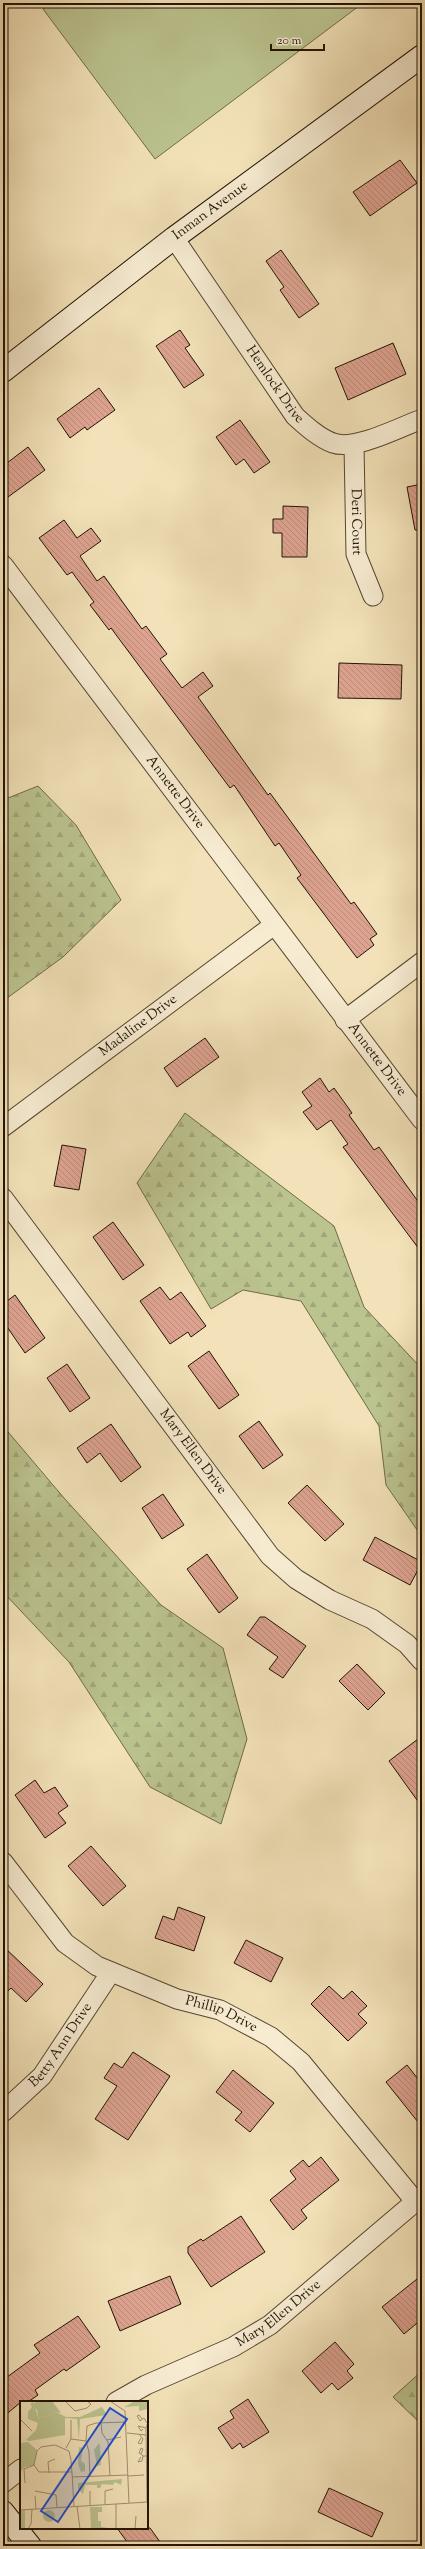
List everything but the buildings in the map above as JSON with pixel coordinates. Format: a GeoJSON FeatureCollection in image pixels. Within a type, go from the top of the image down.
{"type":"FeatureCollection","features":[{"type":"Feature","properties":{"kind":"main road","name":"Inman Avenue"},"geometry":{"type":"LineString","coordinates":[[3,371],[174,238],[422,56]]}},
{"type":"Feature","properties":{"kind":"main road"},"geometry":{"type":"LineString","coordinates":[[3,2512],[30,2546]]}},
{"type":"Feature","properties":{"kind":"street","name":"Hemlock Drive"},"geometry":{"type":"LineString","coordinates":[[174,238],[295,416],[317,434],[334,444],[354,445],[422,418]]}},
{"type":"Feature","properties":{"kind":"street","name":"Deri Court"},"geometry":{"type":"LineString","coordinates":[[354,445],[356,554],[373,596]]}},
{"type":"Feature","properties":{"kind":"street","name":"Annette Drive"},"geometry":{"type":"LineString","coordinates":[[3,565],[345,1020],[422,1120]]}},
{"type":"Feature","properties":{"kind":"street","name":"Madaline Drive"},"geometry":{"type":"LineString","coordinates":[[3,1127],[274,925]]}},
{"type":"Feature","properties":{"kind":"street","name":"Annette Drive"},"geometry":{"type":"LineString","coordinates":[[345,1020],[422,962]]}},
{"type":"Feature","properties":{"kind":"street","name":"Mary Ellen Drive"},"geometry":{"type":"LineString","coordinates":[[3,1198],[270,1556],[296,1579],[384,1627],[407,1644],[422,1661]]}},
{"type":"Feature","properties":{"kind":"street","name":"Phillip Drive"},"geometry":{"type":"LineString","coordinates":[[3,1862],[65,1943],[97,1966],[177,1999],[220,2010],[271,2037],[301,2062],[419,2199]]}},
{"type":"Feature","properties":{"kind":"street","name":"Betty Ann Drive"},"geometry":{"type":"LineString","coordinates":[[3,2112],[42,2076],[111,1972]]}},
{"type":"Feature","properties":{"kind":"street","name":"Mary Ellen Drive"},"geometry":{"type":"LineString","coordinates":[[118,2401],[146,2385],[233,2347],[270,2325],[419,2199]]}},
{"type":"Feature","properties":{"kind":"street"},"geometry":{"type":"LineString","coordinates":[[3,2483],[20,2470]]}},
{"type":"Feature","properties":{"kind":"green space"},"geometry":{"type":"Polygon","coordinates":[[[52,3],[363,3],[155,159],[43,9],[52,3]]]}},
{"type":"Feature","properties":{"kind":"green space"},"geometry":{"type":"Polygon","coordinates":[[[38,786],[76,825],[121,900],[63,957],[3,1001],[3,800],[38,786]]]}},
{"type":"Feature","properties":{"kind":"green space"},"geometry":{"type":"Polygon","coordinates":[[[185,1113],[334,1226],[364,1307],[422,1369],[422,1537],[386,1485],[379,1426],[301,1301],[243,1290],[211,1309],[137,1183],[185,1113]]]}},
{"type":"Feature","properties":{"kind":"green space"},"geometry":{"type":"Polygon","coordinates":[[[3,1426],[64,1498],[161,1605],[223,1648],[247,1739],[221,1824],[150,1787],[69,1662],[3,1592],[3,1426]]]}},
{"type":"Feature","properties":{"kind":"green space"},"geometry":{"type":"Polygon","coordinates":[[[422,2371],[422,2425],[393,2397],[422,2371]]]}}]}
